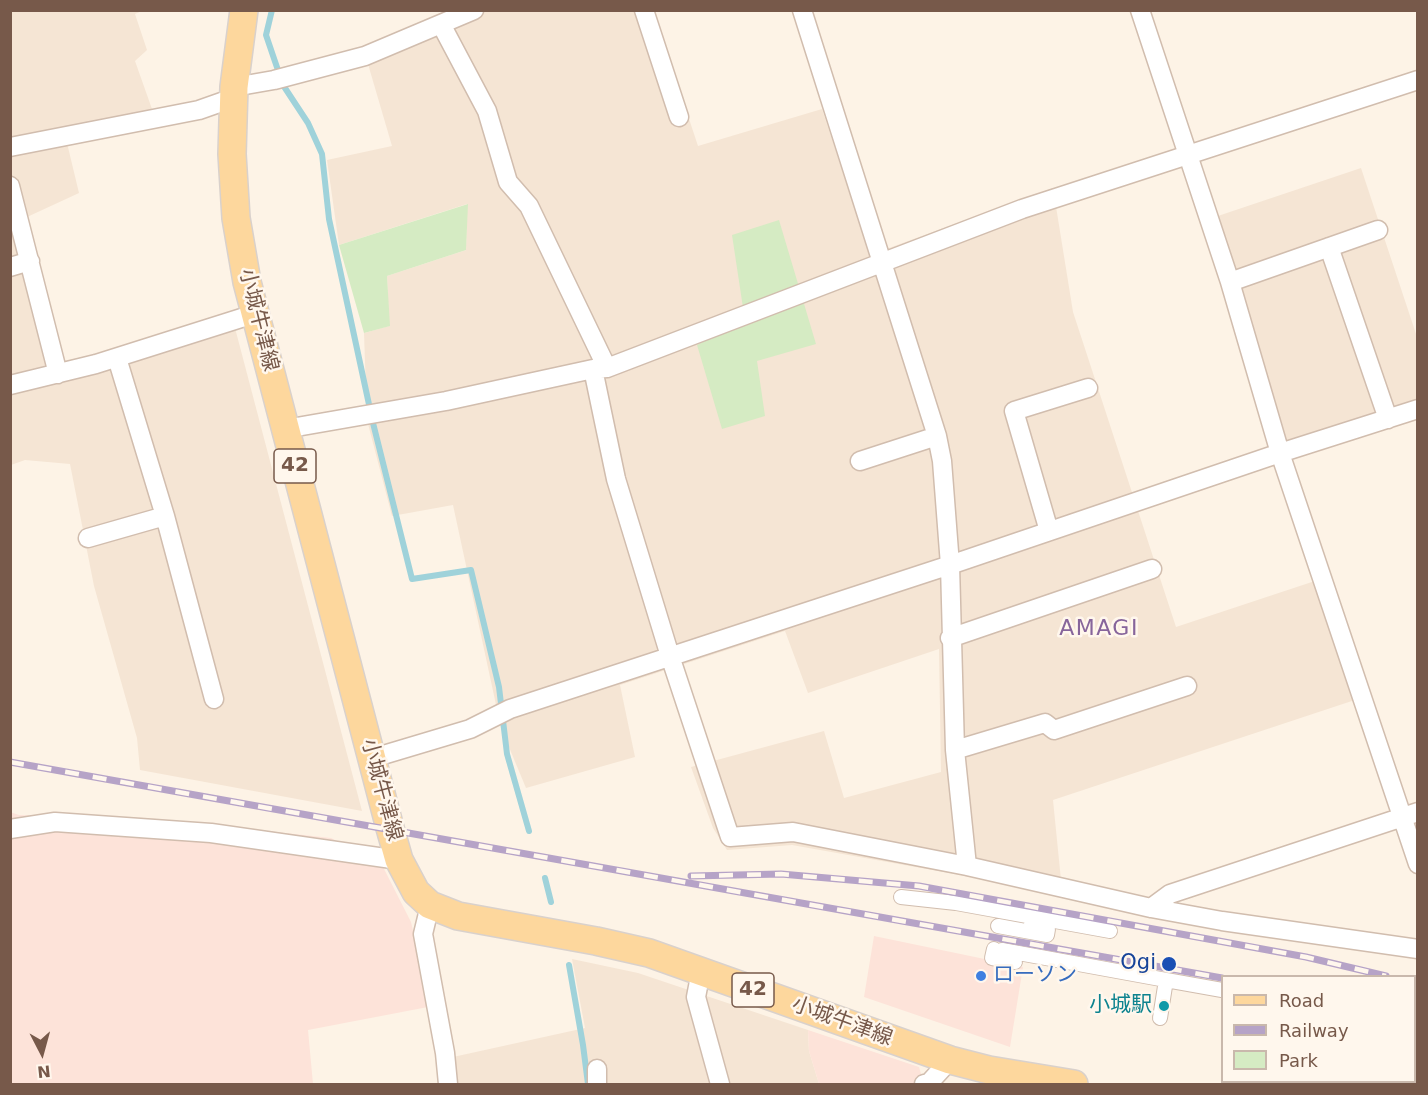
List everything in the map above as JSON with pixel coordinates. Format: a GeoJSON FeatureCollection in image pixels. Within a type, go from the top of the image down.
{"type":"FeatureCollection","features":[{"type":"Feature","properties":{"kind":"main road","name":"小城牛津線"},"geometry":{"type":"LineString","coordinates":[[244,10],[233,92],[232,154],[236,218],[247,282],[399,860],[416,892],[430,905],[458,916],[649,953],[950,1060],[988,1077],[1074,1084]]}},
{"type":"Feature","properties":{"kind":"street"},"geometry":{"type":"LineString","coordinates":[[10,147],[199,110],[233,92],[365,56],[442,26],[474,10]]}},
{"type":"Feature","properties":{"kind":"street"},"geometry":{"type":"LineString","coordinates":[[644,10],[679,117]]}},
{"type":"Feature","properties":{"kind":"street"},"geometry":{"type":"LineString","coordinates":[[802,10],[937,436],[942,461],[950,565],[950,638],[955,750],[967,866]]}},
{"type":"Feature","properties":{"kind":"street"},"geometry":{"type":"LineString","coordinates":[[1140,10],[1230,282],[1280,453],[1410,815],[1418,864]]}},
{"type":"Feature","properties":{"kind":"street"},"geometry":{"type":"LineString","coordinates":[[442,26],[487,111],[508,182],[529,206],[600,368],[616,479],[670,656],[730,837],[793,832],[967,866],[1151,908],[1222,921],[1418,949]]}},
{"type":"Feature","properties":{"kind":"street"},"geometry":{"type":"LineString","coordinates":[[285,429],[370,415],[600,368],[1022,209],[1418,80]]}},
{"type":"Feature","properties":{"kind":"street"},"geometry":{"type":"LineString","coordinates":[[10,186],[58,374]]}},
{"type":"Feature","properties":{"kind":"street"},"geometry":{"type":"LineString","coordinates":[[1230,282],[1378,230]]}},
{"type":"Feature","properties":{"kind":"street"},"geometry":{"type":"LineString","coordinates":[[1329,247],[1388,419]]}},
{"type":"Feature","properties":{"kind":"street"},"geometry":{"type":"LineString","coordinates":[[10,267],[30,261]]}},
{"type":"Feature","properties":{"kind":"street"},"geometry":{"type":"LineString","coordinates":[[10,385],[117,358],[254,314]]}},
{"type":"Feature","properties":{"kind":"street"},"geometry":{"type":"LineString","coordinates":[[117,358],[165,516],[214,699]]}},
{"type":"Feature","properties":{"kind":"street"},"geometry":{"type":"LineString","coordinates":[[1049,531],[1014,411],[1088,388]]}},
{"type":"Feature","properties":{"kind":"street"},"geometry":{"type":"LineString","coordinates":[[373,758],[470,729],[504,712],[1418,409]]}},
{"type":"Feature","properties":{"kind":"street"},"geometry":{"type":"LineString","coordinates":[[860,461],[937,436]]}},
{"type":"Feature","properties":{"kind":"street"},"geometry":{"type":"LineString","coordinates":[[88,538],[165,516]]}},
{"type":"Feature","properties":{"kind":"street"},"geometry":{"type":"LineString","coordinates":[[950,638],[1152,569]]}},
{"type":"Feature","properties":{"kind":"street"},"geometry":{"type":"LineString","coordinates":[[955,750],[1045,723],[1053,730],[1187,686]]}},
{"type":"Feature","properties":{"kind":"street"},"geometry":{"type":"LineString","coordinates":[[1151,908],[1170,894],[1410,815]]}},
{"type":"Feature","properties":{"kind":"street"},"geometry":{"type":"LineString","coordinates":[[10,829],[55,822],[211,833],[399,860]]}},
{"type":"Feature","properties":{"kind":"street"},"geometry":{"type":"LineString","coordinates":[[901,897],[956,903],[1002,918],[1110,931]]}},
{"type":"Feature","properties":{"kind":"street"},"geometry":{"type":"LineString","coordinates":[[430,905],[423,934],[445,1053],[448,1084]]}},
{"type":"Feature","properties":{"kind":"street"},"geometry":{"type":"LineString","coordinates":[[1002,918],[998,950],[1065,966],[1221,990]]}},
{"type":"Feature","properties":{"kind":"street"},"geometry":{"type":"LineString","coordinates":[[701,971],[696,997],[720,1084]]}},
{"type":"Feature","properties":{"kind":"street"},"geometry":{"type":"LineString","coordinates":[[1160,1018],[1166,983]]}},
{"type":"Feature","properties":{"kind":"street"},"geometry":{"type":"LineString","coordinates":[[924,1084],[929,1083],[950,1060]]}},
{"type":"Feature","properties":{"kind":"shaded area"},"geometry":{"type":"Polygon","coordinates":[[[653,10],[698,146],[822,109],[870,255],[1053,188],[1073,312],[1176,627],[1327,577],[1367,696],[1053,800],[1061,880],[1011,884],[792,845],[727,850],[713,828],[691,767],[824,731],[844,798],[941,772],[939,649],[808,693],[785,631],[620,685],[635,757],[526,788],[501,728],[453,505],[392,516],[367,420],[364,333],[389,326],[387,276],[466,250],[467,204],[339,245],[327,160],[392,146],[363,47],[447,11],[653,10]]]}},
{"type":"Feature","properties":{"kind":"shaded area"},"geometry":{"type":"Polygon","coordinates":[[[11,11],[142,11],[135,14],[147,50],[135,61],[158,126],[67,143],[79,193],[27,217],[61,378],[235,328],[362,811],[140,770],[137,738],[94,586],[70,464],[25,460],[11,465],[11,11]]]}},
{"type":"Feature","properties":{"kind":"shaded area"},"geometry":{"type":"Polygon","coordinates":[[[1361,168],[1417,337],[1417,418],[1276,463],[1203,221],[1361,168]]]}},
{"type":"Feature","properties":{"kind":"shaded area"},"geometry":{"type":"Polygon","coordinates":[[[10,812],[19,815],[147,818],[331,838],[381,863],[411,922],[427,990],[428,1007],[308,1030],[313,1084],[11,1084],[10,812]]]}},
{"type":"Feature","properties":{"kind":"shaded area"},"geometry":{"type":"Polygon","coordinates":[[[874,936],[1023,967],[1010,1047],[864,997],[874,936]]]}},
{"type":"Feature","properties":{"kind":"shaded area"},"geometry":{"type":"Polygon","coordinates":[[[572,959],[638,973],[808,1030],[809,1051],[819,1084],[455,1084],[453,1057],[585,1028],[572,959]]]}},
{"type":"Feature","properties":{"kind":"shaded area"},"geometry":{"type":"Polygon","coordinates":[[[808,1030],[919,1067],[924,1084],[819,1084],[809,1051],[808,1030]]]}},
{"type":"Feature","properties":{"kind":"green space"},"geometry":{"type":"Polygon","coordinates":[[[468,204],[466,250],[387,276],[390,326],[364,333],[339,245],[468,204]]]}},
{"type":"Feature","properties":{"kind":"green space"},"geometry":{"type":"Polygon","coordinates":[[[779,220],[816,344],[757,361],[765,416],[722,429],[697,345],[745,321],[732,235],[779,220]]]}},
{"type":"Feature","properties":{"kind":"waterway"},"geometry":{"type":"LineString","coordinates":[[272,10],[266,35],[283,85],[308,123],[322,154],[329,219],[373,423],[412,579],[471,570],[499,687],[507,754],[529,831]]}},
{"type":"Feature","properties":{"kind":"waterway"},"geometry":{"type":"LineString","coordinates":[[545,878],[551,902]]}},
{"type":"Feature","properties":{"kind":"waterway"},"geometry":{"type":"LineString","coordinates":[[569,965],[588,1084]]}},
{"type":"Feature","properties":{"kind":"railway"},"geometry":{"type":"LineString","coordinates":[[10,762],[1221,978]]}},
{"type":"Feature","properties":{"kind":"railway"},"geometry":{"type":"LineString","coordinates":[[691,876],[781,874],[919,886],[1306,957],[1382,975]]}},
{"type":"Feature","properties":{"kind":"place","name":"Ogi"},"geometry":{"type":"Point","coordinates":[1169,964]}},
{"type":"Feature","properties":{"kind":"place","name":"ローソン"},"geometry":{"type":"Point","coordinates":[981,976]}},
{"type":"Feature","properties":{"kind":"place","name":"小城駅"},"geometry":{"type":"Point","coordinates":[1164,1006]}},
{"type":"Feature","properties":{"kind":"district","name":"AMAGI"},"geometry":{"type":"Point","coordinates":[1099,629]}}]}
